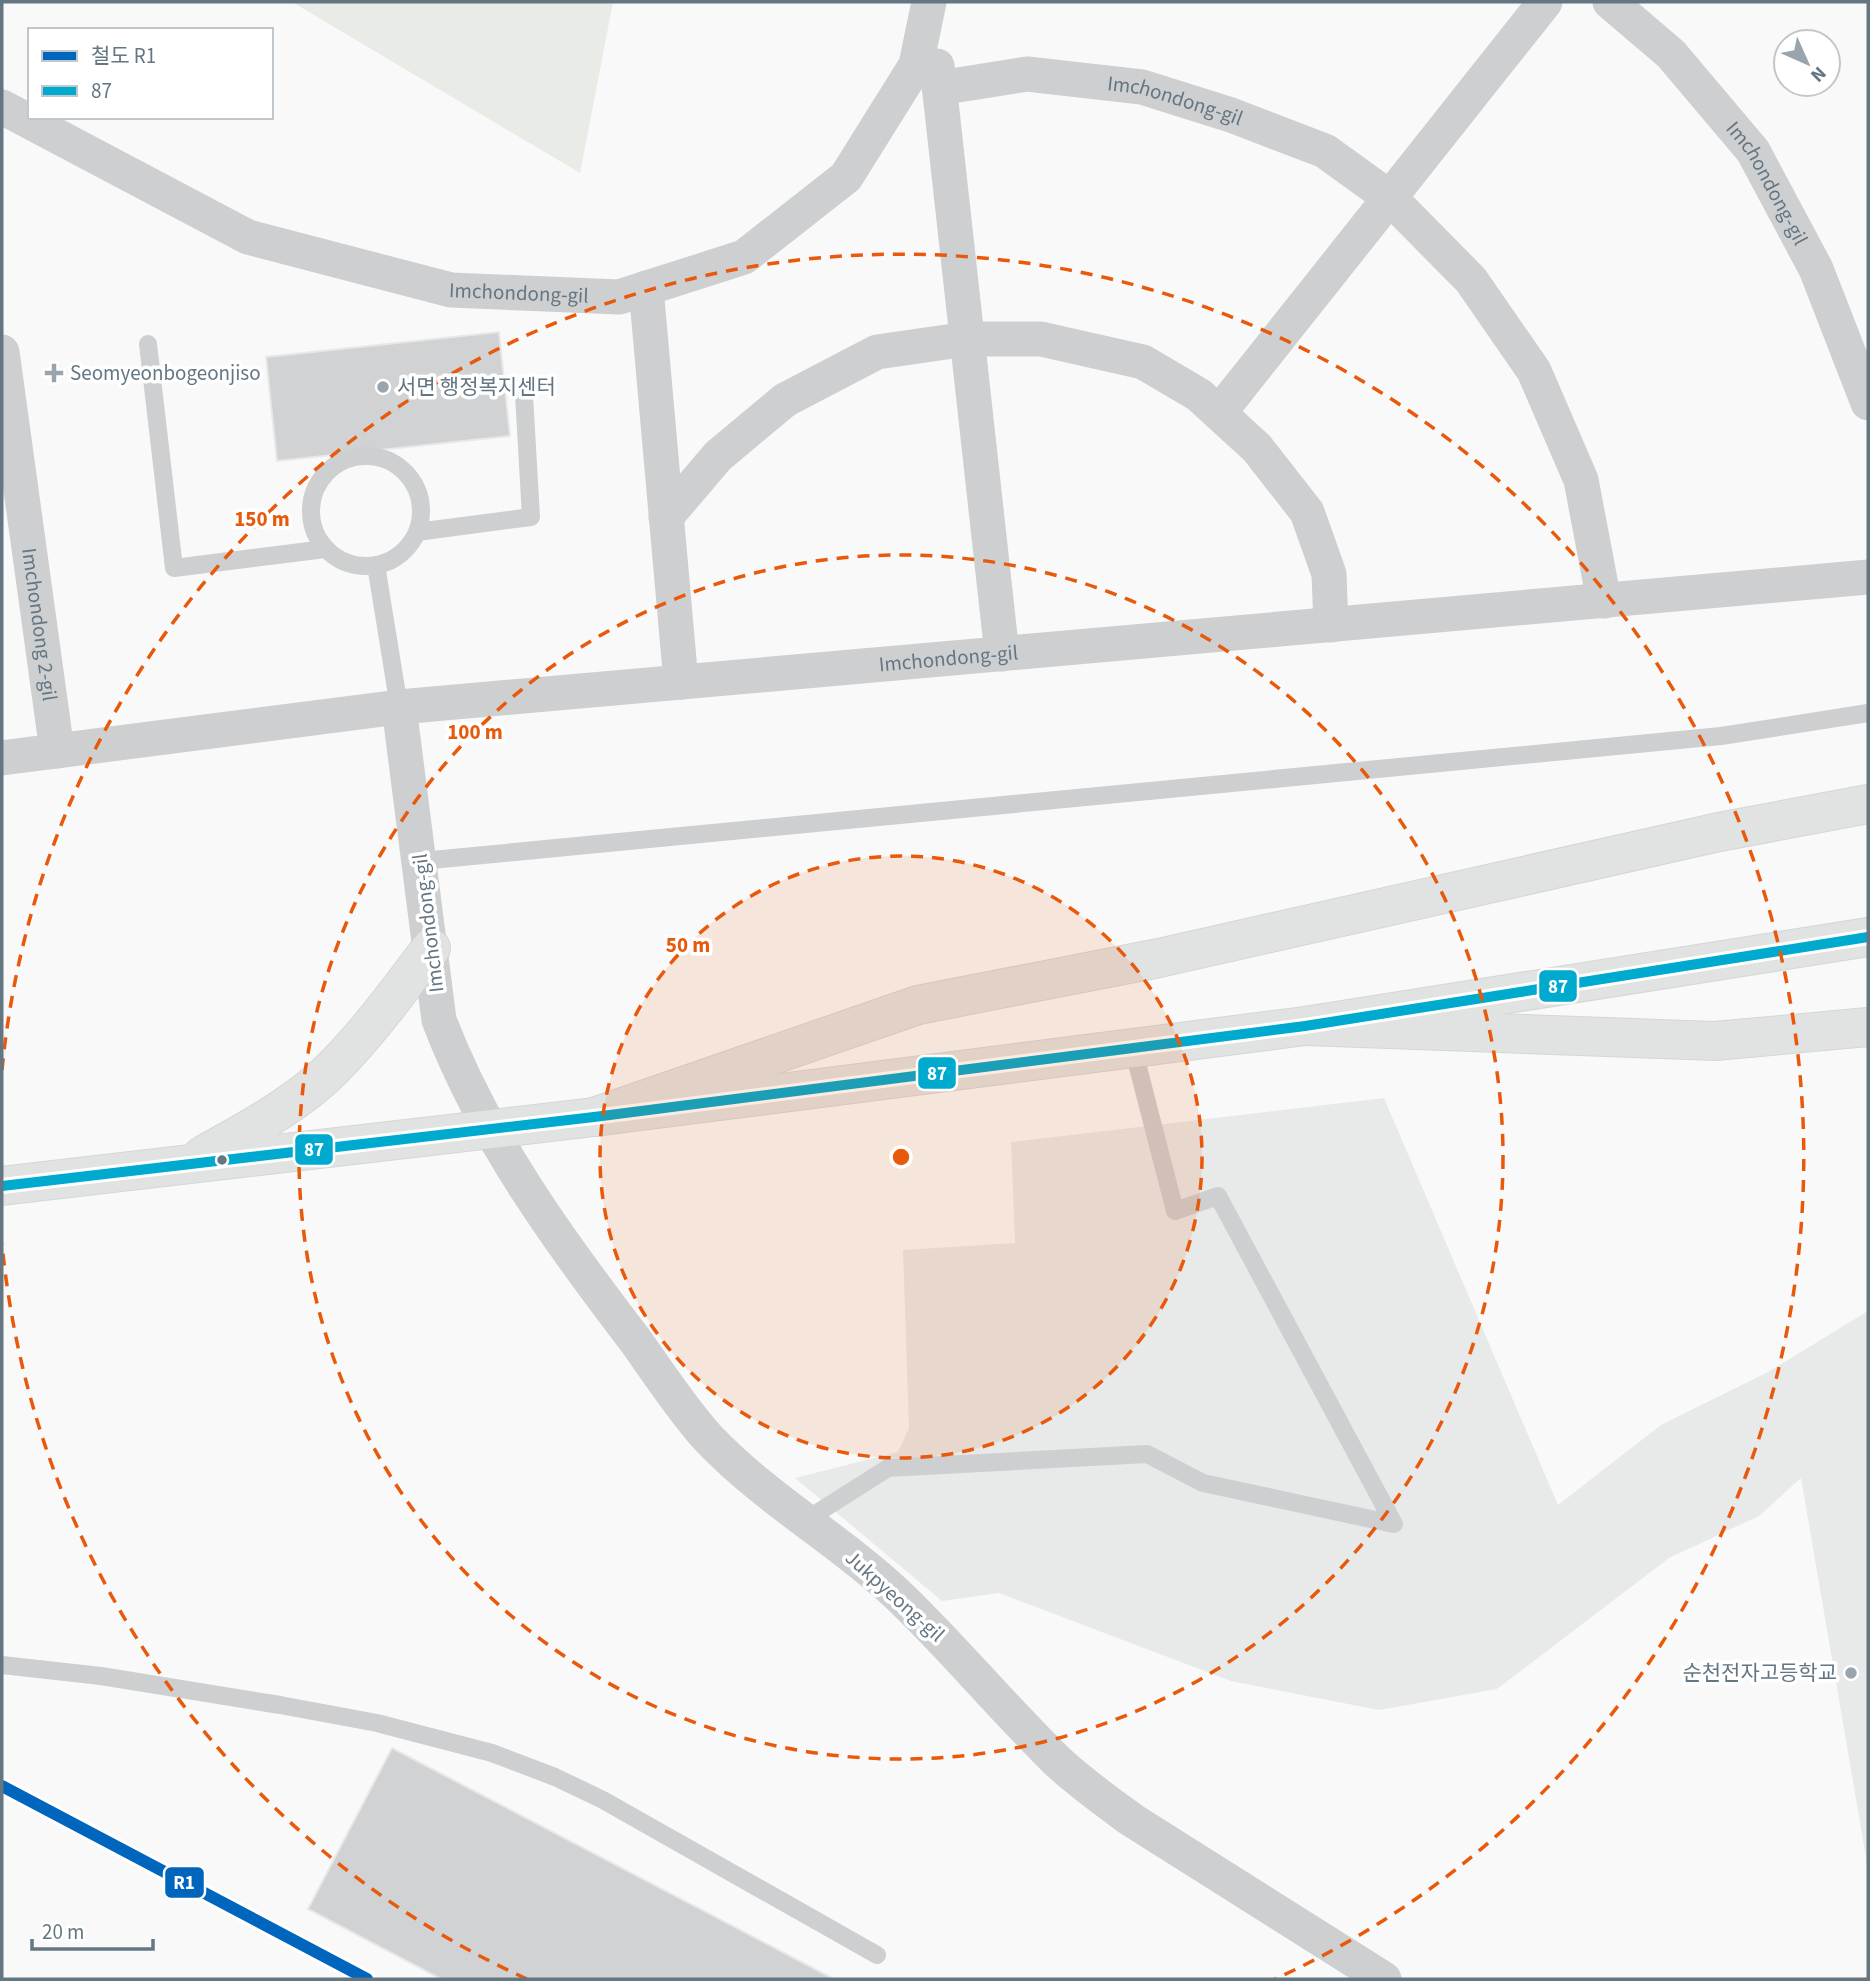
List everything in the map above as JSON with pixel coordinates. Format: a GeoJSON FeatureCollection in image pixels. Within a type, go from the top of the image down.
{"type":"FeatureCollection","features":[{"type":"Feature","properties":{"kind":"main road"},"geometry":{"type":"LineString","coordinates":[[594,1117],[918,1005],[1159,958],[1719,832],[1868,804]]}},
{"type":"Feature","properties":{"kind":"main road"},"geometry":{"type":"LineString","coordinates":[[2,1186],[594,1117],[1306,1026],[1868,937]]}},
{"type":"Feature","properties":{"kind":"main road"},"geometry":{"type":"LineString","coordinates":[[188,1164],[270,1117],[331,1070],[381,1014],[431,948]]}},
{"type":"Feature","properties":{"kind":"main road"},"geometry":{"type":"LineString","coordinates":[[1306,1026],[1714,1041],[1868,1027]]}},
{"type":"Feature","properties":{"kind":"street"},"geometry":{"type":"LineString","coordinates":[[930,2],[1002,654]]}},
{"type":"Feature","properties":{"kind":"street","name":"Imchondong-gil"},"geometry":{"type":"LineString","coordinates":[[2,107],[248,237],[451,290],[619,296],[744,257],[846,177],[916,65],[930,2]]}},
{"type":"Feature","properties":{"kind":"street"},"geometry":{"type":"LineString","coordinates":[[1219,413],[1545,2]]}},
{"type":"Feature","properties":{"kind":"street","name":"Imchondong-gil"},"geometry":{"type":"LineString","coordinates":[[1610,2],[1671,54],[1753,151],[1816,269],[1868,403]]}},
{"type":"Feature","properties":{"kind":"street","name":"Imchondong-gil"},"geometry":{"type":"LineString","coordinates":[[939,88],[1027,74],[1142,87],[1231,115],[1325,151],[1390,198],[1471,280],[1534,371],[1581,480],[1604,601]]}},
{"type":"Feature","properties":{"kind":"street"},"geometry":{"type":"LineString","coordinates":[[646,288],[681,682]]}},
{"type":"Feature","properties":{"kind":"street"},"geometry":{"type":"LineString","coordinates":[[666,517],[718,456],[785,400],[877,352],[967,339],[1041,339],[1143,362],[1199,395],[1257,448],[1307,512],[1329,574],[1331,625]]}},
{"type":"Feature","properties":{"kind":"street","name":"Imchondong 2-gil"},"geometry":{"type":"LineString","coordinates":[[2,352],[12,499],[57,751]]}},
{"type":"Feature","properties":{"kind":"street","name":"Imchondong-gil"},"geometry":{"type":"LineString","coordinates":[[2,758],[399,707],[1868,578]]}},
{"type":"Feature","properties":{"kind":"street","name":"Imchondong-gil"},"geometry":{"type":"LineString","coordinates":[[399,707],[421,861],[439,1020],[457,1066],[490,1129]]}},
{"type":"Feature","properties":{"kind":"street","name":"Jukpyeong-gil"},"geometry":{"type":"LineString","coordinates":[[490,1129],[568,1252],[708,1438],[753,1480],[874,1572],[930,1626],[1057,1760],[1093,1791],[1132,1820],[1384,1979]]}},
{"type":"Feature","properties":{"kind":"lane"},"geometry":{"type":"LineString","coordinates":[[148,344],[174,568],[325,548]]}},
{"type":"Feature","properties":{"kind":"lane"},"geometry":{"type":"LineString","coordinates":[[417,532],[531,517],[524,395]]}},
{"type":"Feature","properties":{"kind":"lane"},"geometry":{"type":"LineString","coordinates":[[367,455],[384,458],[400,467],[412,481],[419,497],[421,515],[417,532],[400,553],[376,565],[358,565],[340,560],[325,548],[315,533],[310,516],[312,497],[319,480],[332,466],[349,458],[367,455]]}},
{"type":"Feature","properties":{"kind":"lane"},"geometry":{"type":"LineString","coordinates":[[376,565],[399,707]]}},
{"type":"Feature","properties":{"kind":"lane"},"geometry":{"type":"LineString","coordinates":[[421,861],[1721,736],[1868,713]]}},
{"type":"Feature","properties":{"kind":"lane"},"geometry":{"type":"LineString","coordinates":[[806,1520],[888,1468],[1147,1454],[1203,1483],[1394,1524],[1218,1196],[1175,1211],[1133,1048]]}},
{"type":"Feature","properties":{"kind":"lane"},"geometry":{"type":"LineString","coordinates":[[2,1665],[101,1676],[280,1705],[377,1723],[492,1753],[555,1776],[603,1800],[877,1955]]}},
{"type":"Feature","properties":{"kind":"shaded area"},"geometry":{"type":"Polygon","coordinates":[[[292,2],[613,2],[580,173],[292,2]]]}},
{"type":"Feature","properties":{"kind":"shaded area"},"geometry":{"type":"Polygon","coordinates":[[[1384,1098],[1558,1505],[1661,1425],[1768,1372],[1868,1311],[1868,1869],[1801,1478],[1759,1516],[1669,1558],[1497,1689],[1379,1710],[1231,1681],[999,1593],[942,1601],[795,1478],[898,1452],[909,1428],[903,1250],[1015,1243],[1011,1142],[1384,1098]]]}},
{"type":"Feature","properties":{"kind":"building"},"geometry":{"type":"Polygon","coordinates":[[[499,332],[510,436],[277,461],[266,357],[499,332]]]}},
{"type":"Feature","properties":{"kind":"building"},"geometry":{"type":"Polygon","coordinates":[[[392,1748],[834,1979],[441,1979],[308,1909],[392,1748]]]}},
{"type":"Feature","properties":{"kind":"railway"},"geometry":{"type":"LineString","coordinates":[[2,1786],[367,1979]]}},
{"type":"Feature","properties":{"kind":"rail line","name":"R1"},"geometry":{"type":"LineString","coordinates":[[2,1786],[367,1979]]}},
{"type":"Feature","properties":{"kind":"transit line","name":"87"},"geometry":{"type":"LineString","coordinates":[[2,1186],[594,1117],[1305,1026],[1868,937]]}},
{"type":"Feature","properties":{"kind":"place","name":"Seomyeonbogeonjiso"},"geometry":{"type":"Point","coordinates":[54,373]}},
{"type":"Feature","properties":{"kind":"place","name":"서면 행정복지센터"},"geometry":{"type":"Point","coordinates":[383,387]}},
{"type":"Feature","properties":{"kind":"place","name":"순천전자고등학교"},"geometry":{"type":"Point","coordinates":[1851,1673]}}]}
